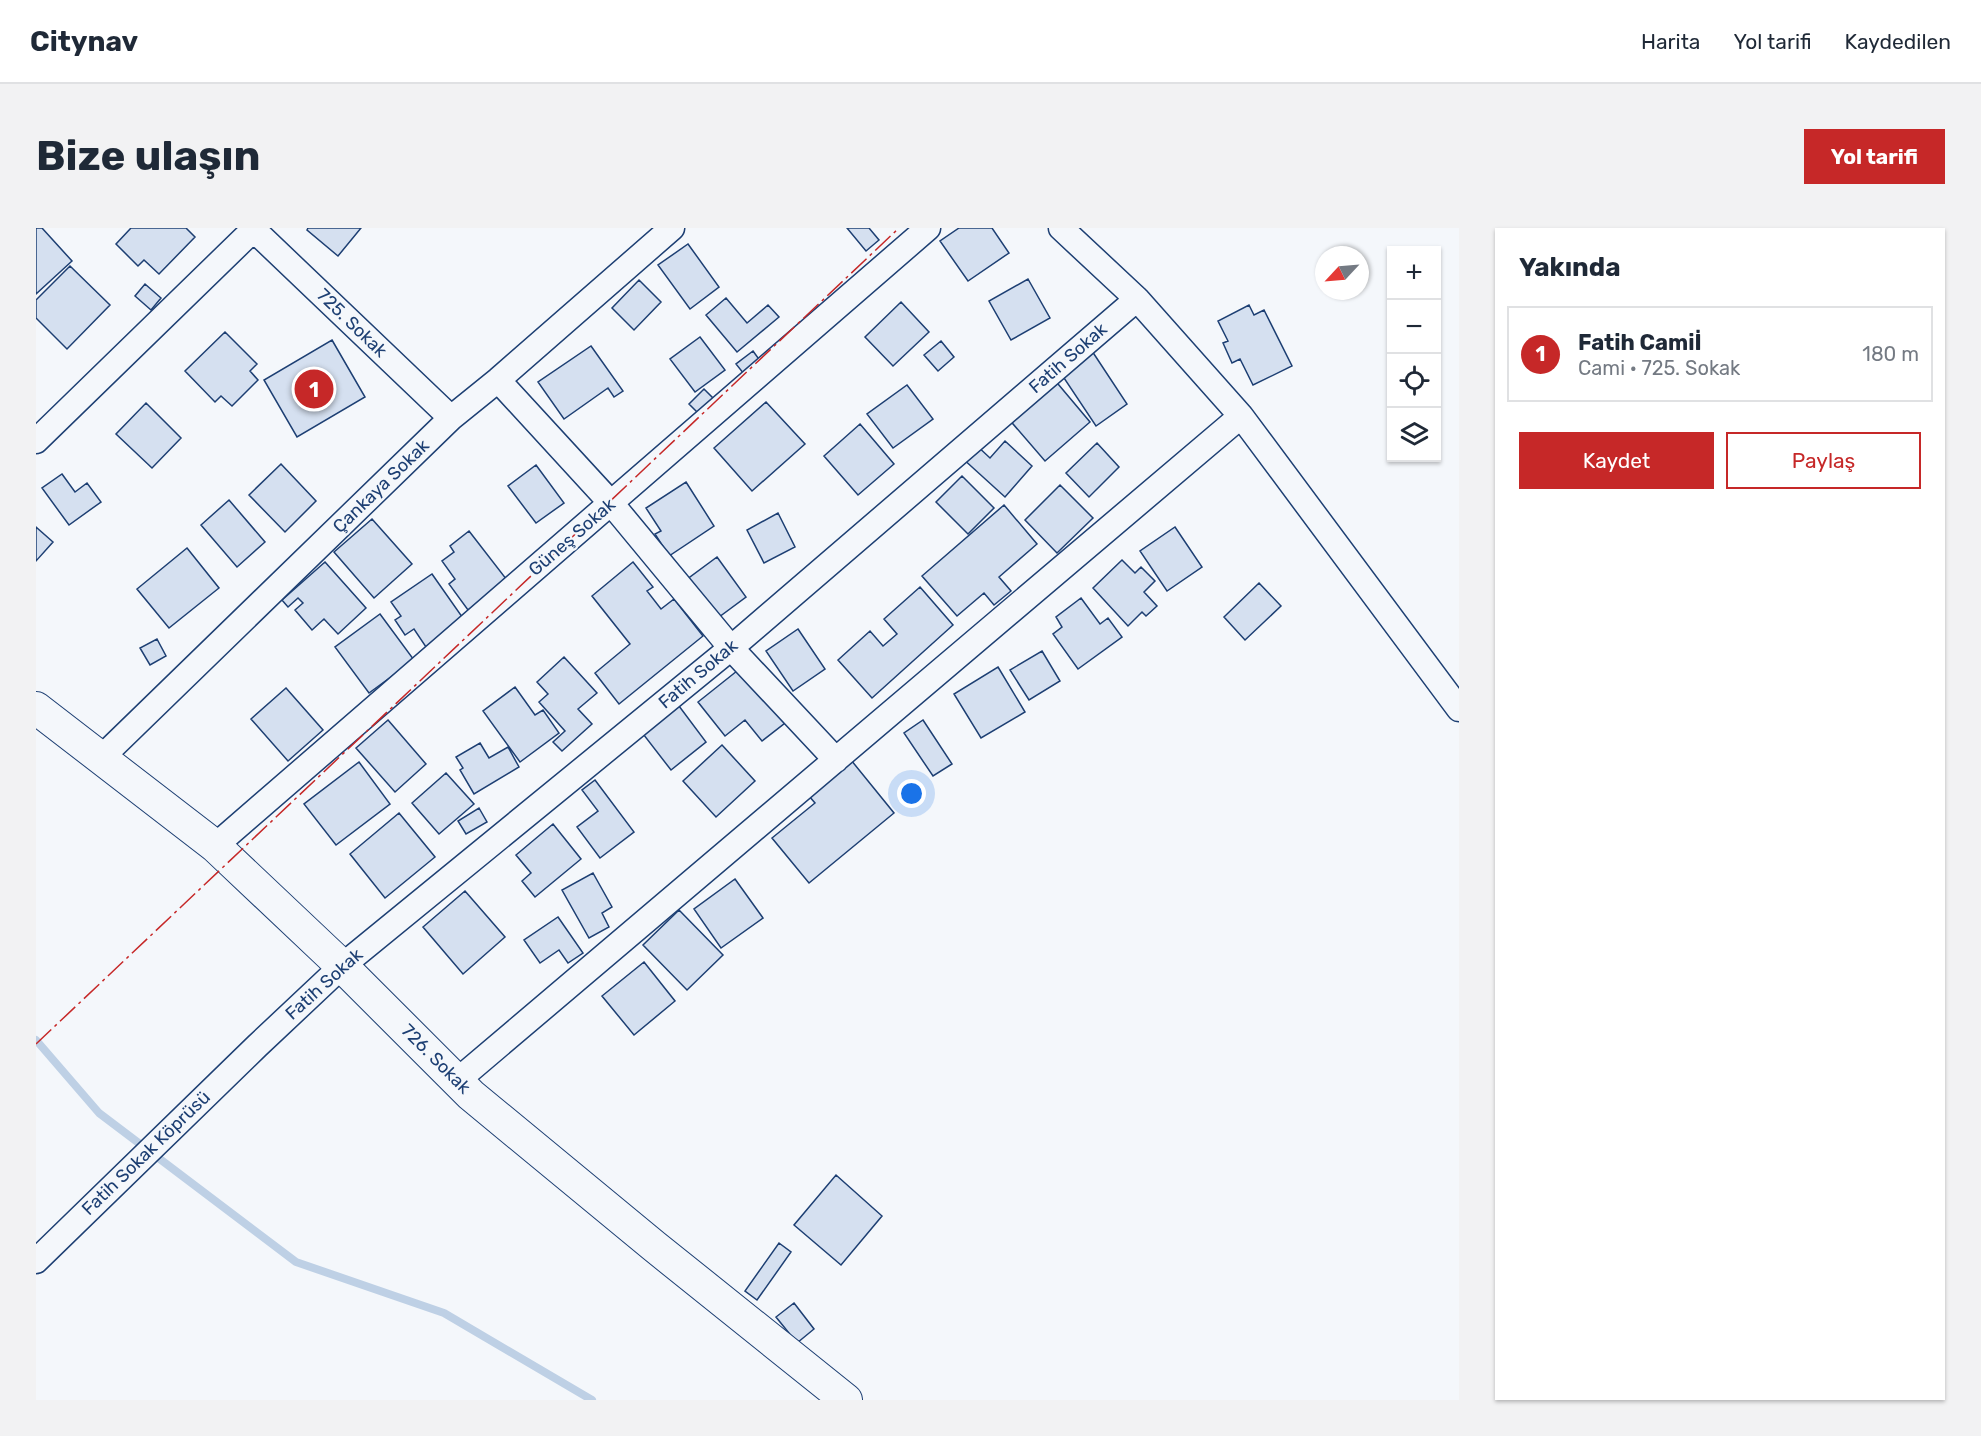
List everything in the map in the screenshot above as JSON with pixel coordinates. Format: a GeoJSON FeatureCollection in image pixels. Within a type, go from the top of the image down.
{"type":"FeatureCollection","features":[{"type":"Feature","properties":{"kind":"street"},"geometry":{"type":"LineString","coordinates":[[36,441],[254,228]]}},
{"type":"Feature","properties":{"kind":"street","name":"725. Sokak"},"geometry":{"type":"LineString","coordinates":[[254,228],[451,418]]}},
{"type":"Feature","properties":{"kind":"street","name":"Çankaya Sokak"},"geometry":{"type":"LineString","coordinates":[[101,758],[451,418],[498,380],[672,228]]}},
{"type":"Feature","properties":{"kind":"street","name":"Güneş Sokak"},"geometry":{"type":"LineString","coordinates":[[215,846],[928,228]]}},
{"type":"Feature","properties":{"kind":"street"},"geometry":{"type":"LineString","coordinates":[[1061,228],[1137,299],[1241,416],[1459,709]]}},
{"type":"Feature","properties":{"kind":"street","name":"Fatih Sokak"},"geometry":{"type":"LineString","coordinates":[[257,1046],[342,966],[731,648],[1137,299]]}},
{"type":"Feature","properties":{"kind":"street"},"geometry":{"type":"LineString","coordinates":[[498,380],[611,503],[731,648],[836,760]]}},
{"type":"Feature","properties":{"kind":"street"},"geometry":{"type":"LineString","coordinates":[[458,1080],[1241,416]]}},
{"type":"Feature","properties":{"kind":"street","name":"726. Sokak"},"geometry":{"type":"LineString","coordinates":[[36,708],[215,846],[342,966],[471,1095],[846,1400]]}},
{"type":"Feature","properties":{"kind":"street","name":"Fatih Sokak Köprüsü"},"geometry":{"type":"LineString","coordinates":[[36,1261],[257,1046]]}},
{"type":"Feature","properties":{"kind":"building"},"geometry":{"type":"Polygon","coordinates":[[[36,228],[42,228],[72,261],[36,294],[36,228]]]}},
{"type":"Feature","properties":{"kind":"building"},"geometry":{"type":"Polygon","coordinates":[[[131,228],[186,228],[195,237],[159,274],[144,260],[138,266],[116,244],[131,228]]]}},
{"type":"Feature","properties":{"kind":"building"},"geometry":{"type":"Polygon","coordinates":[[[308,228],[361,228],[338,256],[307,230],[308,228]]]}},
{"type":"Feature","properties":{"kind":"building"},"geometry":{"type":"Polygon","coordinates":[[[847,228],[869,228],[879,240],[866,251],[847,228]]]}},
{"type":"Feature","properties":{"kind":"building"},"geometry":{"type":"Polygon","coordinates":[[[959,228],[992,228],[1009,253],[968,281],[940,241],[959,228]]]}},
{"type":"Feature","properties":{"kind":"building"},"geometry":{"type":"Polygon","coordinates":[[[688,244],[719,287],[690,309],[658,265],[688,244]]]}},
{"type":"Feature","properties":{"kind":"building"},"geometry":{"type":"Polygon","coordinates":[[[70,266],[110,305],[67,349],[36,318],[36,300],[70,266]]]}},
{"type":"Feature","properties":{"kind":"building"},"geometry":{"type":"Polygon","coordinates":[[[1028,279],[1050,318],[1011,340],[989,301],[1028,279]]]}},
{"type":"Feature","properties":{"kind":"building"},"geometry":{"type":"Polygon","coordinates":[[[639,280],[661,302],[634,330],[612,308],[639,280]]]}},
{"type":"Feature","properties":{"kind":"building"},"geometry":{"type":"Polygon","coordinates":[[[145,284],[161,298],[151,310],[135,296],[145,284]]]}},
{"type":"Feature","properties":{"kind":"building"},"geometry":{"type":"Polygon","coordinates":[[[726,298],[747,323],[768,305],[779,317],[737,352],[706,315],[726,298]]]}},
{"type":"Feature","properties":{"kind":"building"},"geometry":{"type":"Polygon","coordinates":[[[901,302],[929,332],[893,366],[865,337],[901,302]]]}},
{"type":"Feature","properties":{"kind":"building"},"geometry":{"type":"Polygon","coordinates":[[[1249,305],[1254,315],[1264,310],[1292,366],[1253,385],[1240,359],[1232,363],[1223,343],[1228,341],[1218,321],[1249,305]]]}},
{"type":"Feature","properties":{"kind":"building"},"geometry":{"type":"Polygon","coordinates":[[[225,332],[257,364],[250,371],[258,380],[232,406],[221,396],[215,402],[185,371],[225,332]]]}},
{"type":"Feature","properties":{"kind":"building"},"geometry":{"type":"Polygon","coordinates":[[[700,337],[725,370],[695,392],[670,359],[700,337]]]}},
{"type":"Feature","properties":{"kind":"building"},"geometry":{"type":"Polygon","coordinates":[[[332,340],[365,397],[297,437],[264,380],[332,340]]]}},
{"type":"Feature","properties":{"kind":"building"},"geometry":{"type":"Polygon","coordinates":[[[941,341],[954,357],[938,371],[924,355],[941,341]]]}},
{"type":"Feature","properties":{"kind":"building"},"geometry":{"type":"Polygon","coordinates":[[[591,346],[623,391],[614,397],[608,388],[564,419],[538,382],[591,346]]]}},
{"type":"Feature","properties":{"kind":"building"},"geometry":{"type":"Polygon","coordinates":[[[753,351],[761,362],[744,374],[736,364],[753,351]]]}},
{"type":"Feature","properties":{"kind":"building"},"geometry":{"type":"Polygon","coordinates":[[[1092,351],[1127,404],[1096,426],[1060,372],[1092,351]]]}},
{"type":"Feature","properties":{"kind":"building"},"geometry":{"type":"Polygon","coordinates":[[[1053,378],[1090,422],[1045,461],[1007,417],[1053,378]]]}},
{"type":"Feature","properties":{"kind":"building"},"geometry":{"type":"Polygon","coordinates":[[[907,385],[933,419],[893,448],[867,414],[907,385]]]}},
{"type":"Feature","properties":{"kind":"building"},"geometry":{"type":"Polygon","coordinates":[[[704,389],[715,400],[700,415],[689,404],[704,389]]]}},
{"type":"Feature","properties":{"kind":"building"},"geometry":{"type":"Polygon","coordinates":[[[766,402],[805,444],[752,491],[714,448],[766,402]]]}},
{"type":"Feature","properties":{"kind":"building"},"geometry":{"type":"Polygon","coordinates":[[[146,403],[181,438],[152,468],[116,434],[146,403]]]}},
{"type":"Feature","properties":{"kind":"building"},"geometry":{"type":"Polygon","coordinates":[[[860,424],[894,464],[858,495],[824,456],[860,424]]]}},
{"type":"Feature","properties":{"kind":"building"},"geometry":{"type":"Polygon","coordinates":[[[1005,441],[1032,466],[1005,497],[961,457],[974,443],[990,458],[1005,441]]]}},
{"type":"Feature","properties":{"kind":"building"},"geometry":{"type":"Polygon","coordinates":[[[1097,443],[1119,467],[1089,497],[1066,473],[1097,443]]]}},
{"type":"Feature","properties":{"kind":"building"},"geometry":{"type":"Polygon","coordinates":[[[281,464],[316,501],[285,532],[249,495],[281,464]]]}},
{"type":"Feature","properties":{"kind":"building"},"geometry":{"type":"Polygon","coordinates":[[[536,465],[564,503],[536,523],[508,486],[536,465]]]}},
{"type":"Feature","properties":{"kind":"building"},"geometry":{"type":"Polygon","coordinates":[[[62,474],[75,492],[87,483],[101,502],[69,525],[42,488],[62,474]]]}},
{"type":"Feature","properties":{"kind":"building"},"geometry":{"type":"Polygon","coordinates":[[[962,476],[994,508],[968,534],[936,502],[962,476]]]}},
{"type":"Feature","properties":{"kind":"building"},"geometry":{"type":"Polygon","coordinates":[[[686,482],[714,526],[669,556],[655,534],[661,531],[646,508],[686,482]]]}},
{"type":"Feature","properties":{"kind":"building"},"geometry":{"type":"Polygon","coordinates":[[[1060,485],[1093,518],[1057,553],[1025,520],[1060,485]]]}},
{"type":"Feature","properties":{"kind":"building"},"geometry":{"type":"Polygon","coordinates":[[[229,500],[265,542],[237,567],[201,525],[229,500]]]}},
{"type":"Feature","properties":{"kind":"building"},"geometry":{"type":"Polygon","coordinates":[[[1004,505],[1037,544],[999,577],[1011,591],[994,605],[984,593],[957,616],[922,576],[1004,505]]]}},
{"type":"Feature","properties":{"kind":"building"},"geometry":{"type":"Polygon","coordinates":[[[778,513],[795,547],[764,563],[747,530],[778,513]]]}},
{"type":"Feature","properties":{"kind":"building"},"geometry":{"type":"Polygon","coordinates":[[[372,519],[412,564],[374,598],[334,552],[372,519]]]}},
{"type":"Feature","properties":{"kind":"building"},"geometry":{"type":"Polygon","coordinates":[[[36,527],[53,542],[36,561],[36,527]]]}},
{"type":"Feature","properties":{"kind":"building"},"geometry":{"type":"Polygon","coordinates":[[[1175,527],[1202,567],[1167,591],[1140,551],[1175,527]]]}},
{"type":"Feature","properties":{"kind":"building"},"geometry":{"type":"Polygon","coordinates":[[[469,531],[507,580],[468,610],[449,584],[455,579],[442,561],[454,552],[450,546],[469,531]]]}},
{"type":"Feature","properties":{"kind":"building"},"geometry":{"type":"Polygon","coordinates":[[[187,548],[219,588],[169,628],[137,589],[187,548]]]}},
{"type":"Feature","properties":{"kind":"building"},"geometry":{"type":"Polygon","coordinates":[[[717,557],[746,597],[715,620],[686,580],[717,557]]]}},
{"type":"Feature","properties":{"kind":"building"},"geometry":{"type":"Polygon","coordinates":[[[1122,560],[1135,573],[1141,567],[1155,581],[1144,592],[1157,606],[1146,616],[1142,612],[1128,626],[1093,588],[1122,560]]]}},
{"type":"Feature","properties":{"kind":"building"},"geometry":{"type":"Polygon","coordinates":[[[325,562],[366,608],[338,634],[324,619],[312,630],[295,610],[303,603],[298,598],[288,607],[282,600],[325,562]]]}},
{"type":"Feature","properties":{"kind":"building"},"geometry":{"type":"Polygon","coordinates":[[[633,562],[653,587],[647,591],[661,609],[674,599],[703,636],[619,704],[595,673],[630,644],[592,596],[633,562]]]}},
{"type":"Feature","properties":{"kind":"building"},"geometry":{"type":"Polygon","coordinates":[[[432,574],[465,621],[426,647],[414,629],[405,635],[395,620],[401,616],[391,602],[432,574]]]}},
{"type":"Feature","properties":{"kind":"building"},"geometry":{"type":"Polygon","coordinates":[[[1259,583],[1281,606],[1245,640],[1224,617],[1259,583]]]}},
{"type":"Feature","properties":{"kind":"building"},"geometry":{"type":"Polygon","coordinates":[[[920,587],[953,625],[872,698],[838,660],[870,631],[883,646],[897,634],[884,619],[920,587]]]}},
{"type":"Feature","properties":{"kind":"building"},"geometry":{"type":"Polygon","coordinates":[[[1081,598],[1100,624],[1108,618],[1122,637],[1078,669],[1053,634],[1062,627],[1056,617],[1081,598]]]}},
{"type":"Feature","properties":{"kind":"building"},"geometry":{"type":"Polygon","coordinates":[[[380,614],[414,660],[369,693],[335,647],[380,614]]]}},
{"type":"Feature","properties":{"kind":"building"},"geometry":{"type":"Polygon","coordinates":[[[798,629],[825,669],[793,691],[766,651],[798,629]]]}},
{"type":"Feature","properties":{"kind":"building"},"geometry":{"type":"Polygon","coordinates":[[[157,639],[166,656],[150,665],[140,648],[157,639]]]}},
{"type":"Feature","properties":{"kind":"building"},"geometry":{"type":"Polygon","coordinates":[[[1042,651],[1060,681],[1029,700],[1010,670],[1042,651]]]}},
{"type":"Feature","properties":{"kind":"building"},"geometry":{"type":"Polygon","coordinates":[[[564,657],[597,693],[578,709],[592,724],[562,751],[553,742],[565,731],[539,702],[548,694],[537,682],[564,657]]]}},
{"type":"Feature","properties":{"kind":"building"},"geometry":{"type":"Polygon","coordinates":[[[742,667],[785,723],[762,741],[745,720],[725,736],[698,702],[742,667]]]}},
{"type":"Feature","properties":{"kind":"building"},"geometry":{"type":"Polygon","coordinates":[[[998,667],[1025,712],[981,738],[954,694],[998,667]]]}},
{"type":"Feature","properties":{"kind":"building"},"geometry":{"type":"Polygon","coordinates":[[[515,687],[535,715],[543,710],[559,733],[520,762],[483,711],[515,687]]]}},
{"type":"Feature","properties":{"kind":"building"},"geometry":{"type":"Polygon","coordinates":[[[286,688],[323,730],[288,761],[251,719],[286,688]]]}},
{"type":"Feature","properties":{"kind":"building"},"geometry":{"type":"Polygon","coordinates":[[[676,702],[706,742],[671,770],[640,730],[676,702]]]}},
{"type":"Feature","properties":{"kind":"building"},"geometry":{"type":"Polygon","coordinates":[[[388,720],[426,764],[395,792],[356,748],[388,720]]]}},
{"type":"Feature","properties":{"kind":"building"},"geometry":{"type":"Polygon","coordinates":[[[923,720],[952,764],[933,776],[904,733],[923,720]]]}},
{"type":"Feature","properties":{"kind":"building"},"geometry":{"type":"Polygon","coordinates":[[[480,743],[489,758],[508,747],[519,767],[474,794],[460,770],[463,768],[456,757],[480,743]]]}},
{"type":"Feature","properties":{"kind":"building"},"geometry":{"type":"Polygon","coordinates":[[[722,745],[755,781],[716,817],[683,781],[722,745]]]}},
{"type":"Feature","properties":{"kind":"building"},"geometry":{"type":"Polygon","coordinates":[[[851,760],[894,813],[809,883],[772,838],[815,803],[809,796],[851,760]]]}},
{"type":"Feature","properties":{"kind":"building"},"geometry":{"type":"Polygon","coordinates":[[[359,762],[390,804],[336,845],[304,804],[359,762]]]}},
{"type":"Feature","properties":{"kind":"building"},"geometry":{"type":"Polygon","coordinates":[[[446,773],[474,804],[439,834],[412,803],[446,773]]]}},
{"type":"Feature","properties":{"kind":"building"},"geometry":{"type":"Polygon","coordinates":[[[595,780],[634,832],[600,858],[577,827],[598,811],[582,790],[595,780]]]}},
{"type":"Feature","properties":{"kind":"building"},"geometry":{"type":"Polygon","coordinates":[[[479,808],[487,822],[466,834],[458,821],[479,808]]]}},
{"type":"Feature","properties":{"kind":"building"},"geometry":{"type":"Polygon","coordinates":[[[399,813],[435,857],[385,898],[350,854],[399,813]]]}},
{"type":"Feature","properties":{"kind":"building"},"geometry":{"type":"Polygon","coordinates":[[[553,824],[581,859],[535,897],[522,881],[531,873],[516,855],[553,824]]]}},
{"type":"Feature","properties":{"kind":"building"},"geometry":{"type":"Polygon","coordinates":[[[593,873],[612,907],[602,913],[609,927],[589,938],[562,890],[593,873]]]}},
{"type":"Feature","properties":{"kind":"building"},"geometry":{"type":"Polygon","coordinates":[[[735,879],[763,918],[721,948],[694,909],[735,879]]]}},
{"type":"Feature","properties":{"kind":"building"},"geometry":{"type":"Polygon","coordinates":[[[465,891],[505,937],[463,974],[423,927],[465,891]]]}},
{"type":"Feature","properties":{"kind":"building"},"geometry":{"type":"Polygon","coordinates":[[[679,910],[723,955],[687,990],[643,945],[679,910]]]}},
{"type":"Feature","properties":{"kind":"building"},"geometry":{"type":"Polygon","coordinates":[[[558,917],[583,953],[568,963],[559,950],[540,963],[524,940],[558,917]]]}},
{"type":"Feature","properties":{"kind":"building"},"geometry":{"type":"Polygon","coordinates":[[[644,962],[675,1001],[634,1035],[602,996],[644,962]]]}},
{"type":"Feature","properties":{"kind":"building"},"geometry":{"type":"Polygon","coordinates":[[[836,1175],[882,1216],[841,1265],[794,1225],[836,1175]]]}},
{"type":"Feature","properties":{"kind":"building"},"geometry":{"type":"Polygon","coordinates":[[[779,1243],[791,1252],[757,1300],[745,1291],[779,1243]]]}},
{"type":"Feature","properties":{"kind":"building"},"geometry":{"type":"Polygon","coordinates":[[[794,1303],[814,1329],[797,1343],[776,1317],[794,1303]]]}},
{"type":"Feature","properties":{"kind":"waterway"},"geometry":{"type":"LineString","coordinates":[[36,1040],[99,1113],[296,1262],[444,1313],[592,1400]]}},
{"type":"Feature","properties":{"kind":"power"},"geometry":{"type":"LineString","coordinates":[[36,1044],[899,228]]}},
{"type":"Feature","properties":{"kind":"place","name":"Fatih Camiİ"},"geometry":{"type":"Point","coordinates":[314,389]}}]}
